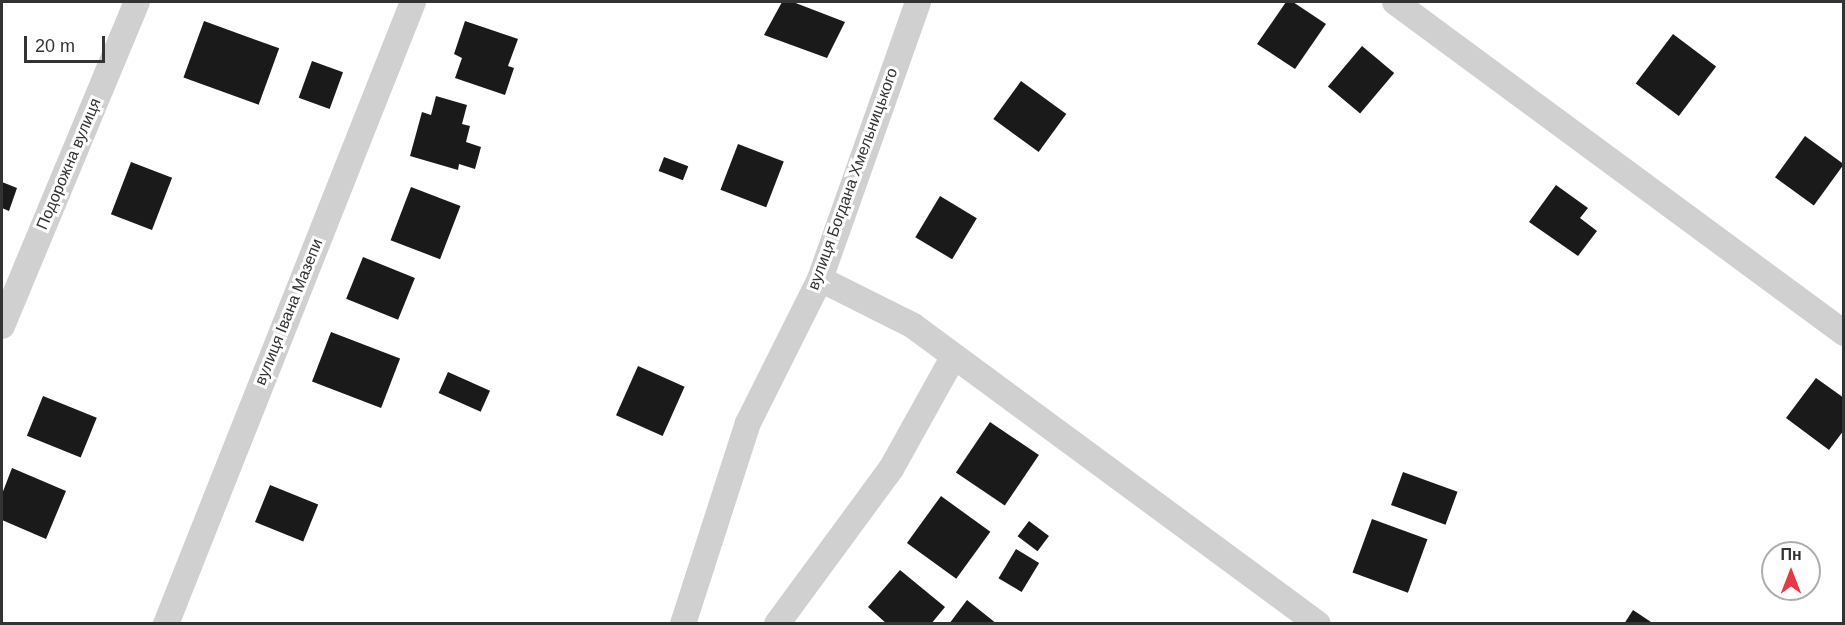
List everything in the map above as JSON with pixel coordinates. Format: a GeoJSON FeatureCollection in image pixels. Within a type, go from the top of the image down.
{"type":"FeatureCollection","features":[{"type":"Feature","properties":{"kind":"street","name":"Подорожна вулиця"},"geometry":{"type":"LineString","coordinates":[[2,326],[137,2]]}},
{"type":"Feature","properties":{"kind":"street","name":"вулиця Івана Мазепи"},"geometry":{"type":"LineString","coordinates":[[166,624],[413,2]]}},
{"type":"Feature","properties":{"kind":"street","name":"вулиця Богдана Хмельницького"},"geometry":{"type":"LineString","coordinates":[[683,624],[748,423],[820,279],[918,2]]}},
{"type":"Feature","properties":{"kind":"street"},"geometry":{"type":"LineString","coordinates":[[1395,2],[1844,333]]}},
{"type":"Feature","properties":{"kind":"street"},"geometry":{"type":"LineString","coordinates":[[820,279],[912,325],[1318,624]]}},
{"type":"Feature","properties":{"kind":"street"},"geometry":{"type":"LineString","coordinates":[[777,624],[891,469],[954,356]]}},
{"type":"Feature","properties":{"kind":"building"},"geometry":{"type":"Polygon","coordinates":[[[782,2],[793,2],[845,22],[827,58],[764,35],[782,2]]]}},
{"type":"Feature","properties":{"kind":"building"},"geometry":{"type":"Polygon","coordinates":[[[1286,2],[1293,2],[1326,24],[1295,69],[1257,44],[1286,2]]]}},
{"type":"Feature","properties":{"kind":"building"},"geometry":{"type":"Polygon","coordinates":[[[204,21],[279,48],[259,105],[183,77],[204,21]]]}},
{"type":"Feature","properties":{"kind":"building"},"geometry":{"type":"Polygon","coordinates":[[[465,21],[518,39],[508,66],[514,68],[505,95],[455,78],[462,58],[454,54],[465,21]]]}},
{"type":"Feature","properties":{"kind":"building"},"geometry":{"type":"Polygon","coordinates":[[[1673,34],[1716,66],[1679,116],[1636,84],[1673,34]]]}},
{"type":"Feature","properties":{"kind":"building"},"geometry":{"type":"Polygon","coordinates":[[[1362,46],[1394,73],[1360,114],[1328,87],[1362,46]]]}},
{"type":"Feature","properties":{"kind":"building"},"geometry":{"type":"Polygon","coordinates":[[[312,61],[343,72],[330,109],[299,98],[312,61]]]}},
{"type":"Feature","properties":{"kind":"building"},"geometry":{"type":"Polygon","coordinates":[[[1021,81],[1066,114],[1039,152],[993,119],[1021,81]]]}},
{"type":"Feature","properties":{"kind":"building"},"geometry":{"type":"Polygon","coordinates":[[[436,96],[467,105],[462,124],[470,126],[466,142],[481,147],[475,169],[459,164],[458,170],[410,156],[422,112],[431,115],[436,96]]]}},
{"type":"Feature","properties":{"kind":"building"},"geometry":{"type":"Polygon","coordinates":[[[1805,136],[1844,164],[1814,205],[1775,177],[1805,136]]]}},
{"type":"Feature","properties":{"kind":"building"},"geometry":{"type":"Polygon","coordinates":[[[738,144],[784,162],[766,207],[720,190],[738,144]]]}},
{"type":"Feature","properties":{"kind":"building"},"geometry":{"type":"Polygon","coordinates":[[[664,157],[688,166],[683,180],[659,171],[664,157]]]}},
{"type":"Feature","properties":{"kind":"building"},"geometry":{"type":"Polygon","coordinates":[[[131,162],[172,178],[152,230],[111,214],[131,162]]]}},
{"type":"Feature","properties":{"kind":"building"},"geometry":{"type":"Polygon","coordinates":[[[2,182],[17,188],[9,211],[2,208],[2,182]]]}},
{"type":"Feature","properties":{"kind":"building"},"geometry":{"type":"Polygon","coordinates":[[[1556,185],[1588,208],[1580,218],[1597,231],[1578,256],[1529,222],[1556,185]]]}},
{"type":"Feature","properties":{"kind":"building"},"geometry":{"type":"Polygon","coordinates":[[[411,187],[460,206],[440,259],[391,240],[411,187]]]}},
{"type":"Feature","properties":{"kind":"building"},"geometry":{"type":"Polygon","coordinates":[[[940,196],[977,218],[952,259],[915,237],[940,196]]]}},
{"type":"Feature","properties":{"kind":"building"},"geometry":{"type":"Polygon","coordinates":[[[363,257],[415,278],[398,320],[346,299],[363,257]]]}},
{"type":"Feature","properties":{"kind":"building"},"geometry":{"type":"Polygon","coordinates":[[[331,332],[400,359],[381,408],[312,381],[331,332]]]}},
{"type":"Feature","properties":{"kind":"building"},"geometry":{"type":"Polygon","coordinates":[[[638,366],[685,387],[663,436],[616,415],[638,366]]]}},
{"type":"Feature","properties":{"kind":"building"},"geometry":{"type":"Polygon","coordinates":[[[448,372],[490,391],[481,412],[439,393],[448,372]]]}},
{"type":"Feature","properties":{"kind":"building"},"geometry":{"type":"Polygon","coordinates":[[[1816,378],[1844,398],[1844,430],[1829,450],[1786,418],[1816,378]]]}},
{"type":"Feature","properties":{"kind":"building"},"geometry":{"type":"Polygon","coordinates":[[[43,396],[97,418],[81,458],[27,436],[43,396]]]}},
{"type":"Feature","properties":{"kind":"building"},"geometry":{"type":"Polygon","coordinates":[[[990,422],[1039,455],[1005,506],[956,473],[990,422]]]}},
{"type":"Feature","properties":{"kind":"building"},"geometry":{"type":"Polygon","coordinates":[[[12,468],[66,491],[46,539],[2,520],[2,494],[12,468]]]}},
{"type":"Feature","properties":{"kind":"building"},"geometry":{"type":"Polygon","coordinates":[[[1403,472],[1458,492],[1446,525],[1391,505],[1403,472]]]}},
{"type":"Feature","properties":{"kind":"building"},"geometry":{"type":"Polygon","coordinates":[[[270,485],[318,504],[303,542],[255,522],[270,485]]]}},
{"type":"Feature","properties":{"kind":"building"},"geometry":{"type":"Polygon","coordinates":[[[941,496],[990,532],[956,579],[907,543],[941,496]]]}},
{"type":"Feature","properties":{"kind":"building"},"geometry":{"type":"Polygon","coordinates":[[[1372,519],[1427,539],[1408,593],[1353,573],[1372,519]]]}},
{"type":"Feature","properties":{"kind":"building"},"geometry":{"type":"Polygon","coordinates":[[[1029,521],[1049,536],[1038,551],[1018,536],[1029,521]]]}},
{"type":"Feature","properties":{"kind":"building"},"geometry":{"type":"Polygon","coordinates":[[[1016,549],[1039,563],[1022,592],[998,578],[1016,549]]]}},
{"type":"Feature","properties":{"kind":"building"},"geometry":{"type":"Polygon","coordinates":[[[900,570],[945,607],[931,624],[887,624],[868,607],[900,570]]]}},
{"type":"Feature","properties":{"kind":"building"},"geometry":{"type":"Polygon","coordinates":[[[967,600],[997,624],[949,624],[967,600]]]}},
{"type":"Feature","properties":{"kind":"building"},"geometry":{"type":"Polygon","coordinates":[[[1633,610],[1654,624],[1624,624],[1633,610]]]}}]}
